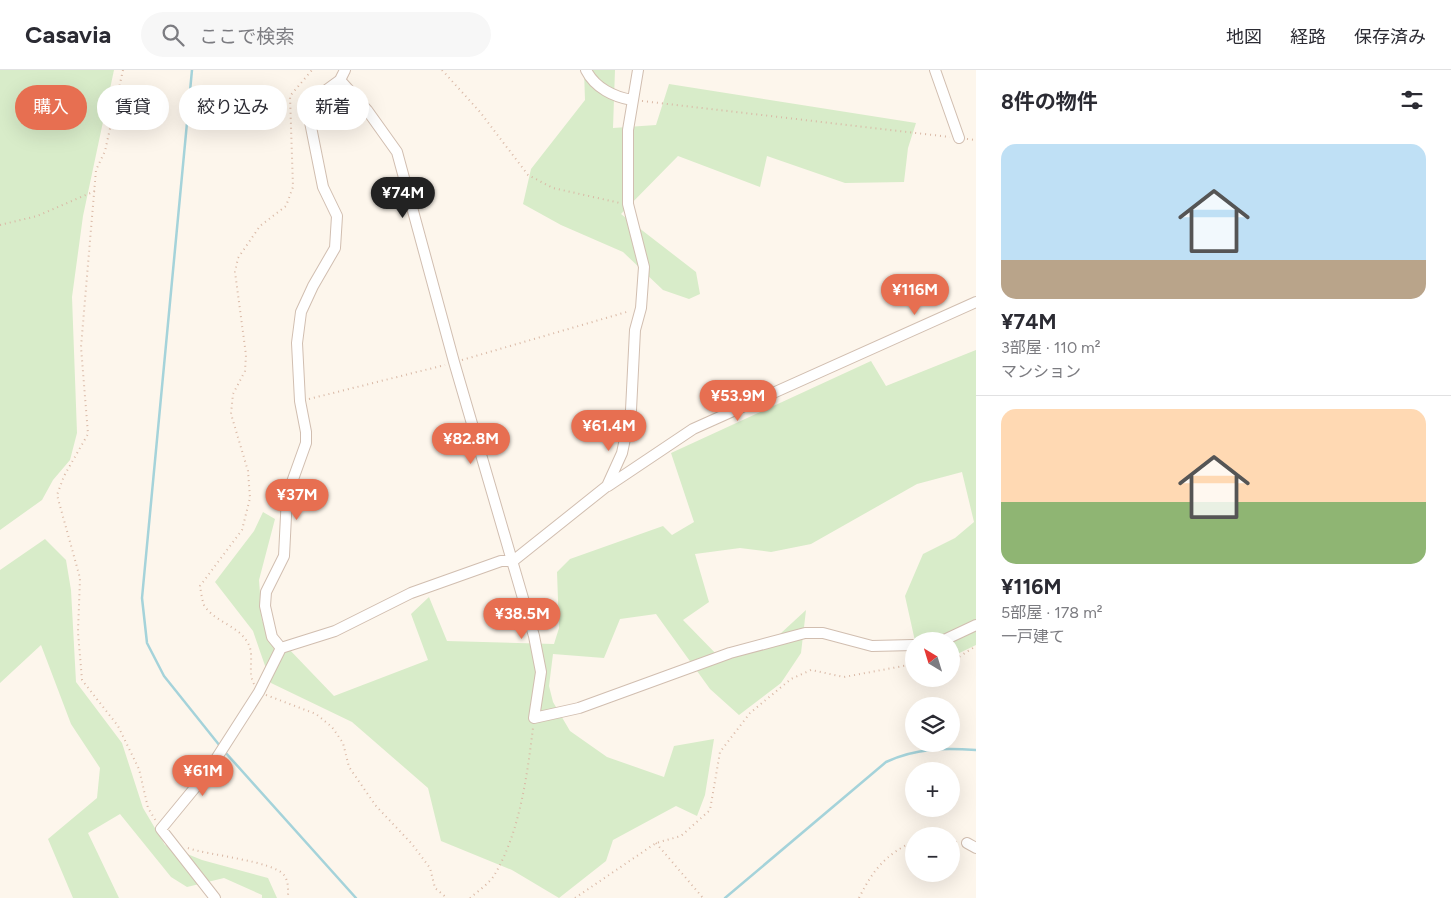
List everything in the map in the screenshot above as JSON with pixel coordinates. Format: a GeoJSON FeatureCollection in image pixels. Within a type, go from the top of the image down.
{"type":"FeatureCollection","features":[{"type":"Feature","properties":{"kind":"street"},"geometry":{"type":"LineString","coordinates":[[586,70],[600,88],[619,98],[632,100]]}},
{"type":"Feature","properties":{"kind":"street"},"geometry":{"type":"LineString","coordinates":[[607,486],[622,453],[631,410],[635,330],[641,308],[644,267],[628,204],[628,130],[638,70]]}},
{"type":"Feature","properties":{"kind":"street"},"geometry":{"type":"LineString","coordinates":[[935,70],[959,138]]}},
{"type":"Feature","properties":{"kind":"street"},"geometry":{"type":"LineString","coordinates":[[281,648],[272,637],[265,606],[266,592],[284,556],[288,496],[306,443],[306,432],[300,401],[297,343],[301,312],[313,286],[335,248],[338,216],[323,187],[309,117],[318,96],[343,75],[397,152],[454,362],[534,636],[540,672],[534,718],[580,708],[730,653],[805,633],[823,633],[872,646],[905,645]]}},
{"type":"Feature","properties":{"kind":"street"},"geometry":{"type":"LineString","coordinates":[[215,898],[174,842],[161,829],[207,773],[259,692],[281,648],[335,631],[411,593],[501,561],[513,561],[607,486],[693,429],[976,302]]}},
{"type":"Feature","properties":{"kind":"street"},"geometry":{"type":"LineString","coordinates":[[960,633],[976,625]]}},
{"type":"Feature","properties":{"kind":"path"},"geometry":{"type":"LineString","coordinates":[[123,70],[105,151],[96,170],[96,190],[81,347],[88,434],[64,476],[57,496],[80,578],[78,632],[82,680],[118,726],[139,769],[148,808],[161,829]]}},
{"type":"Feature","properties":{"kind":"path"},"geometry":{"type":"LineString","coordinates":[[312,70],[290,96],[293,188],[286,206],[260,226],[238,258],[235,272],[246,355],[245,371],[232,394],[231,414],[248,471],[250,498],[242,530],[200,586],[205,606],[219,619],[235,629],[248,643],[252,659],[250,677],[259,692],[316,714],[332,727],[343,743],[349,767],[376,806],[412,844],[430,868],[435,888],[447,898]]}},
{"type":"Feature","properties":{"kind":"path"},"geometry":{"type":"LineString","coordinates":[[442,70],[480,112],[528,175],[553,188],[628,204]]}},
{"type":"Feature","properties":{"kind":"path"},"geometry":{"type":"LineString","coordinates":[[632,100],[976,140]]}},
{"type":"Feature","properties":{"kind":"path"},"geometry":{"type":"LineString","coordinates":[[0,225],[37,216],[96,190]]}},
{"type":"Feature","properties":{"kind":"path"},"geometry":{"type":"LineString","coordinates":[[300,401],[454,362],[641,308]]}},
{"type":"Feature","properties":{"kind":"path"},"geometry":{"type":"LineString","coordinates":[[960,656],[976,646]]}},
{"type":"Feature","properties":{"kind":"path"},"geometry":{"type":"LineString","coordinates":[[575,898],[656,843],[681,836],[710,810],[720,752],[750,713],[790,678],[811,670],[844,677],[905,666]]}},
{"type":"Feature","properties":{"kind":"path"},"geometry":{"type":"LineString","coordinates":[[470,898],[494,876],[509,842],[527,774],[534,718]]}},
{"type":"Feature","properties":{"kind":"path"},"geometry":{"type":"LineString","coordinates":[[174,842],[199,852],[216,853],[279,871],[288,883],[288,898]]}},
{"type":"Feature","properties":{"kind":"path"},"geometry":{"type":"LineString","coordinates":[[656,843],[704,898]]}},
{"type":"Feature","properties":{"kind":"path"},"geometry":{"type":"LineString","coordinates":[[859,898],[870,876],[886,856],[905,846]]}},
{"type":"Feature","properties":{"kind":"green space"},"geometry":{"type":"Polygon","coordinates":[[[0,70],[114,70],[111,85],[97,85],[97,130],[101,130],[83,216],[72,297],[77,433],[70,460],[53,480],[42,500],[0,530],[0,70]]]}},
{"type":"Feature","properties":{"kind":"green space"},"geometry":{"type":"Polygon","coordinates":[[[584,70],[615,70],[613,128],[656,125],[669,84],[916,123],[908,148],[904,182],[845,183],[767,156],[760,187],[678,156],[621,214],[696,272],[700,294],[689,299],[663,290],[623,252],[561,225],[523,204],[531,169],[585,100],[584,70]]]}},
{"type":"Feature","properties":{"kind":"green space"},"geometry":{"type":"Polygon","coordinates":[[[976,350],[976,645],[960,653],[960,632],[913,632],[905,596],[923,554],[955,538],[974,522],[962,472],[917,484],[811,544],[771,552],[740,548],[695,554],[709,602],[683,620],[723,661],[767,646],[806,610],[801,653],[781,683],[739,715],[710,689],[656,614],[620,619],[604,658],[553,654],[549,686],[553,702],[570,731],[607,757],[664,777],[674,746],[714,739],[705,795],[697,816],[676,806],[613,840],[606,861],[559,898],[512,870],[441,841],[428,788],[352,722],[271,683],[253,631],[215,582],[254,531],[263,512],[275,519],[259,580],[262,621],[334,696],[428,660],[411,614],[429,597],[447,641],[554,644],[559,628],[557,572],[570,559],[663,526],[672,535],[694,522],[671,453],[871,361],[886,386],[976,350]]]}},
{"type":"Feature","properties":{"kind":"green space"},"geometry":{"type":"Polygon","coordinates":[[[45,539],[66,560],[71,590],[76,682],[122,743],[143,808],[165,845],[202,860],[268,878],[277,898],[262,898],[262,895],[224,878],[187,887],[171,877],[120,814],[88,833],[119,898],[73,898],[48,839],[97,798],[100,768],[71,724],[41,645],[0,683],[0,570],[45,539]]]}},
{"type":"Feature","properties":{"kind":"waterway"},"geometry":{"type":"LineString","coordinates":[[192,70],[142,598],[147,643],[164,676],[220,746]]}},
{"type":"Feature","properties":{"kind":"waterway"},"geometry":{"type":"LineString","coordinates":[[725,898],[886,762],[897,757],[930,750],[976,750]]}},
{"type":"Feature","properties":{"kind":"waterway"},"geometry":{"type":"LineString","coordinates":[[225,752],[356,898]]}}]}
